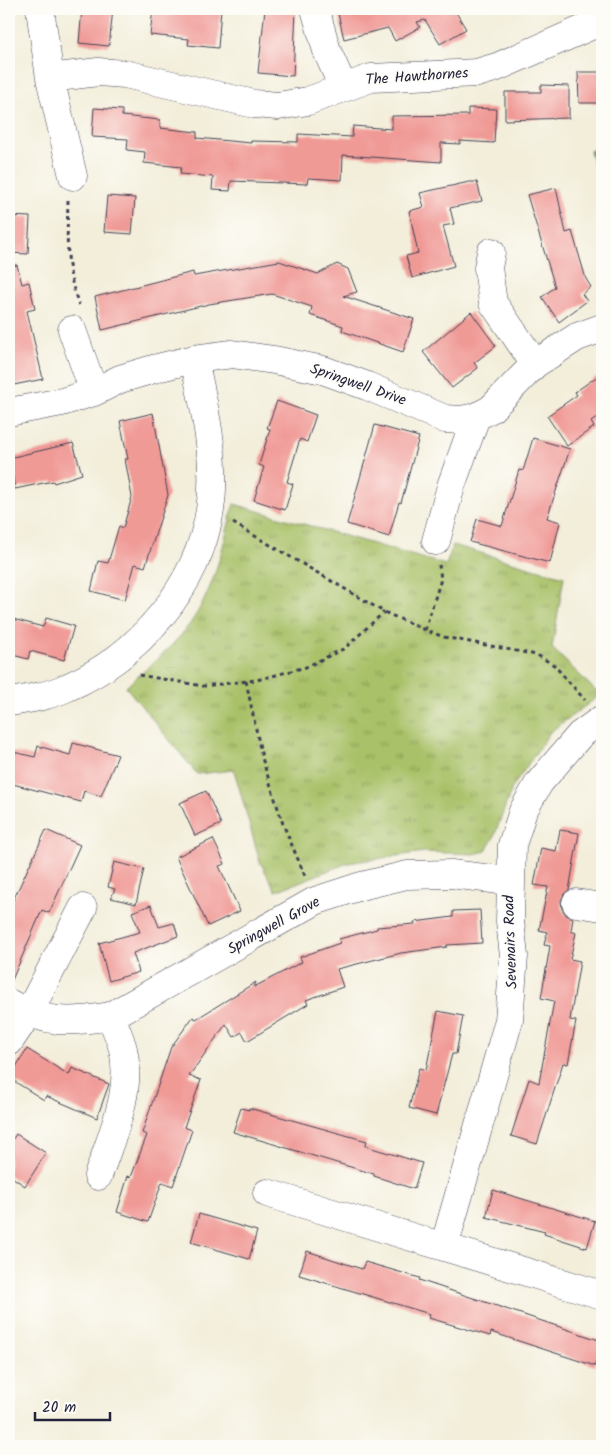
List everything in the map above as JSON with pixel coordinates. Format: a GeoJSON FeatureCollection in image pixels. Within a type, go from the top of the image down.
{"type":"FeatureCollection","features":[{"type":"Feature","properties":{"kind":"street"},"geometry":{"type":"LineString","coordinates":[[40,9],[50,78],[73,176]]}},
{"type":"Feature","properties":{"kind":"street"},"geometry":{"type":"LineString","coordinates":[[314,9],[327,51],[343,87]]}},
{"type":"Feature","properties":{"kind":"street","name":"The Hawthornes"},"geometry":{"type":"LineString","coordinates":[[50,78],[98,72],[124,74],[254,104],[278,106],[308,101],[371,78],[477,73],[497,67],[602,21]]}},
{"type":"Feature","properties":{"kind":"street"},"geometry":{"type":"LineString","coordinates":[[491,252],[488,268],[493,302],[535,364]]}},
{"type":"Feature","properties":{"kind":"street","name":"Springwell Drive"},"geometry":{"type":"LineString","coordinates":[[9,412],[62,402],[94,392],[120,379],[194,359],[232,354],[323,370],[445,419],[461,420],[476,417],[491,409],[535,364],[577,337],[602,328]]}},
{"type":"Feature","properties":{"kind":"street"},"geometry":{"type":"LineString","coordinates":[[72,330],[94,392]]}},
{"type":"Feature","properties":{"kind":"street"},"geometry":{"type":"LineString","coordinates":[[9,702],[35,698],[68,687],[102,669],[132,648],[157,620],[181,587],[199,547],[210,510],[212,470],[205,413],[194,359]]}},
{"type":"Feature","properties":{"kind":"street"},"geometry":{"type":"LineString","coordinates":[[436,541],[451,486],[476,417]]}},
{"type":"Feature","properties":{"kind":"street","name":"Sevenairs Road"},"geometry":{"type":"LineString","coordinates":[[444,1248],[510,1020],[514,956],[510,921],[509,881],[512,845],[524,811],[539,783],[580,734],[602,719]]}},
{"type":"Feature","properties":{"kind":"street","name":"Springwell Grove"},"geometry":{"type":"LineString","coordinates":[[18,1008],[57,1021],[73,1022],[111,1016],[315,901],[361,886],[407,875],[451,874],[509,881]]}},
{"type":"Feature","properties":{"kind":"street"},"geometry":{"type":"LineString","coordinates":[[576,903],[602,907]]}},
{"type":"Feature","properties":{"kind":"street"},"geometry":{"type":"LineString","coordinates":[[9,1042],[18,1008],[83,908]]}},
{"type":"Feature","properties":{"kind":"street"},"geometry":{"type":"LineString","coordinates":[[98,1176],[118,1119],[125,1086],[123,1050],[111,1016]]}},
{"type":"Feature","properties":{"kind":"street"},"geometry":{"type":"LineString","coordinates":[[267,1193],[444,1248],[602,1294]]}},
{"type":"Feature","properties":{"kind":"path"},"geometry":{"type":"LineString","coordinates":[[72,330],[85,322],[71,283],[67,262],[68,190],[73,176]]}},
{"type":"Feature","properties":{"kind":"path"},"geometry":{"type":"LineString","coordinates":[[210,510],[264,539],[384,612],[444,638],[537,655],[554,665],[602,719]]}},
{"type":"Feature","properties":{"kind":"path"},"geometry":{"type":"LineString","coordinates":[[425,630],[441,578],[436,541]]}},
{"type":"Feature","properties":{"kind":"path"},"geometry":{"type":"LineString","coordinates":[[102,669],[203,686],[246,681],[306,667],[345,648],[384,612]]}},
{"type":"Feature","properties":{"kind":"path"},"geometry":{"type":"LineString","coordinates":[[246,681],[262,758],[271,787],[283,824],[315,901]]}},
{"type":"Feature","properties":{"kind":"green space"},"geometry":{"type":"Polygon","coordinates":[[[602,146],[602,194],[590,151],[602,146]]]}},
{"type":"Feature","properties":{"kind":"green space"},"geometry":{"type":"Polygon","coordinates":[[[234,504],[446,565],[453,545],[564,577],[552,648],[600,695],[550,732],[512,788],[494,837],[486,851],[474,854],[424,852],[348,863],[276,891],[260,862],[234,770],[197,774],[126,687],[155,662],[182,634],[197,613],[215,574],[234,504]]]}},
{"type":"Feature","properties":{"kind":"building"},"geometry":{"type":"Polygon","coordinates":[[[82,9],[113,9],[109,46],[79,43],[82,9]]]}},
{"type":"Feature","properties":{"kind":"building"},"geometry":{"type":"Polygon","coordinates":[[[153,9],[221,9],[218,48],[188,45],[189,39],[150,35],[153,9]]]}},
{"type":"Feature","properties":{"kind":"building"},"geometry":{"type":"Polygon","coordinates":[[[265,9],[296,10],[293,76],[258,73],[265,9]]]}},
{"type":"Feature","properties":{"kind":"building"},"geometry":{"type":"Polygon","coordinates":[[[337,9],[454,9],[466,29],[440,44],[425,20],[417,22],[420,27],[395,41],[388,28],[344,39],[337,9]]]}},
{"type":"Feature","properties":{"kind":"building"},"geometry":{"type":"Polygon","coordinates":[[[578,72],[602,72],[602,103],[579,103],[578,72]]]}},
{"type":"Feature","properties":{"kind":"building"},"geometry":{"type":"Polygon","coordinates":[[[541,85],[569,86],[569,118],[505,120],[505,92],[541,92],[541,85]]]}},
{"type":"Feature","properties":{"kind":"building"},"geometry":{"type":"Polygon","coordinates":[[[94,108],[122,110],[122,116],[160,120],[160,128],[197,132],[197,138],[251,143],[251,141],[298,142],[298,134],[352,137],[353,126],[392,129],[392,116],[468,115],[468,108],[496,109],[494,143],[460,141],[460,144],[441,143],[441,162],[343,155],[342,180],[308,178],[307,184],[231,181],[230,191],[212,190],[213,177],[180,174],[181,167],[144,163],[145,152],[127,150],[128,139],[92,137],[94,108]]]}},
{"type":"Feature","properties":{"kind":"building"},"geometry":{"type":"Polygon","coordinates":[[[469,182],[477,182],[482,201],[450,208],[454,224],[443,226],[454,266],[412,278],[406,256],[418,253],[409,211],[424,207],[420,193],[469,182]]]}},
{"type":"Feature","properties":{"kind":"building"},"geometry":{"type":"Polygon","coordinates":[[[556,188],[566,233],[572,231],[586,279],[591,287],[582,294],[587,301],[559,322],[542,297],[555,287],[527,195],[556,188]]]}},
{"type":"Feature","properties":{"kind":"building"},"geometry":{"type":"Polygon","coordinates":[[[107,196],[135,198],[132,234],[104,232],[107,196]]]}},
{"type":"Feature","properties":{"kind":"building"},"geometry":{"type":"Polygon","coordinates":[[[9,216],[30,217],[28,254],[9,253],[9,216]]]}},
{"type":"Feature","properties":{"kind":"building"},"geometry":{"type":"Polygon","coordinates":[[[279,261],[318,274],[337,264],[348,269],[357,292],[343,296],[414,319],[403,352],[342,331],[343,326],[310,315],[312,307],[272,294],[209,304],[102,330],[95,297],[193,272],[194,276],[279,261]]]}},
{"type":"Feature","properties":{"kind":"building"},"geometry":{"type":"Polygon","coordinates":[[[17,265],[22,284],[29,282],[35,309],[27,311],[43,379],[9,386],[9,266],[17,265]]]}},
{"type":"Feature","properties":{"kind":"building"},"geometry":{"type":"Polygon","coordinates":[[[471,312],[496,346],[474,363],[478,368],[452,388],[423,352],[471,312]]]}},
{"type":"Feature","properties":{"kind":"building"},"geometry":{"type":"Polygon","coordinates":[[[602,373],[602,414],[591,422],[594,427],[567,446],[547,416],[577,395],[575,392],[602,373]]]}},
{"type":"Feature","properties":{"kind":"building"},"geometry":{"type":"Polygon","coordinates":[[[277,401],[316,415],[307,442],[300,439],[287,482],[293,484],[285,510],[254,500],[264,467],[259,465],[270,429],[267,428],[277,401]]]}},
{"type":"Feature","properties":{"kind":"building"},"geometry":{"type":"Polygon","coordinates":[[[153,413],[168,495],[145,567],[135,564],[125,600],[91,591],[98,561],[108,563],[119,526],[123,528],[132,497],[125,459],[128,459],[120,421],[153,413]]]}},
{"type":"Feature","properties":{"kind":"building"},"geometry":{"type":"Polygon","coordinates":[[[375,425],[419,437],[401,503],[399,502],[389,537],[347,524],[375,425]]]}},
{"type":"Feature","properties":{"kind":"building"},"geometry":{"type":"Polygon","coordinates":[[[533,438],[570,449],[547,518],[560,522],[550,563],[470,542],[477,519],[502,526],[519,470],[523,471],[533,438]]]}},
{"type":"Feature","properties":{"kind":"building"},"geometry":{"type":"Polygon","coordinates":[[[73,443],[82,474],[54,483],[53,481],[15,489],[9,458],[73,443]]]}},
{"type":"Feature","properties":{"kind":"building"},"geometry":{"type":"Polygon","coordinates":[[[9,618],[43,627],[46,618],[74,626],[64,660],[30,651],[28,659],[9,654],[9,618]]]}},
{"type":"Feature","properties":{"kind":"building"},"geometry":{"type":"Polygon","coordinates":[[[73,743],[118,755],[101,796],[84,791],[81,802],[9,783],[9,751],[35,757],[38,746],[70,755],[73,743]]]}},
{"type":"Feature","properties":{"kind":"building"},"geometry":{"type":"Polygon","coordinates":[[[206,791],[221,824],[195,836],[180,803],[206,791]]]}},
{"type":"Feature","properties":{"kind":"building"},"geometry":{"type":"Polygon","coordinates":[[[46,830],[80,845],[49,913],[42,910],[9,987],[9,909],[46,830]]]}},
{"type":"Feature","properties":{"kind":"building"},"geometry":{"type":"Polygon","coordinates":[[[560,830],[579,833],[569,890],[564,894],[561,901],[562,909],[566,915],[573,918],[571,931],[576,933],[570,959],[580,961],[570,1020],[576,1021],[568,1064],[563,1063],[537,1144],[511,1136],[529,1079],[539,1083],[554,1001],[541,998],[550,946],[544,945],[547,932],[539,930],[548,887],[534,885],[541,848],[556,851],[560,830]]]}},
{"type":"Feature","properties":{"kind":"building"},"geometry":{"type":"Polygon","coordinates":[[[213,839],[225,864],[219,866],[240,911],[208,926],[176,857],[213,839]]]}},
{"type":"Feature","properties":{"kind":"building"},"geometry":{"type":"Polygon","coordinates":[[[114,862],[144,869],[136,904],[111,898],[115,889],[108,887],[114,862]]]}},
{"type":"Feature","properties":{"kind":"building"},"geometry":{"type":"Polygon","coordinates":[[[151,905],[159,927],[174,923],[178,936],[133,953],[139,972],[109,981],[99,943],[140,932],[132,912],[151,905]]]}},
{"type":"Feature","properties":{"kind":"building"},"geometry":{"type":"Polygon","coordinates":[[[480,910],[482,943],[447,945],[447,947],[401,953],[337,969],[343,987],[306,1000],[308,1004],[247,1041],[242,1032],[234,1037],[226,1024],[189,1076],[201,1080],[184,1127],[192,1130],[173,1186],[162,1182],[148,1222],[117,1212],[128,1176],[131,1177],[147,1135],[142,1133],[171,1047],[193,1017],[196,1019],[256,982],[254,987],[302,962],[300,957],[340,943],[339,939],[377,929],[377,927],[415,924],[414,922],[453,917],[453,911],[480,910]]]}},
{"type":"Feature","properties":{"kind":"building"},"geometry":{"type":"Polygon","coordinates":[[[438,1011],[463,1016],[456,1054],[452,1054],[436,1115],[409,1108],[419,1068],[426,1070],[438,1011]]]}},
{"type":"Feature","properties":{"kind":"building"},"geometry":{"type":"Polygon","coordinates":[[[27,1049],[69,1075],[72,1068],[109,1084],[97,1118],[46,1096],[44,1100],[9,1078],[27,1049]]]}},
{"type":"Feature","properties":{"kind":"building"},"geometry":{"type":"Polygon","coordinates":[[[241,1108],[249,1110],[249,1108],[367,1141],[365,1146],[422,1163],[414,1189],[374,1176],[374,1174],[233,1132],[241,1108]]]}},
{"type":"Feature","properties":{"kind":"building"},"geometry":{"type":"Polygon","coordinates":[[[16,1134],[46,1153],[25,1186],[9,1175],[9,1145],[16,1134]]]}},
{"type":"Feature","properties":{"kind":"building"},"geometry":{"type":"Polygon","coordinates":[[[493,1190],[595,1221],[587,1248],[544,1234],[545,1232],[486,1217],[493,1190]]]}},
{"type":"Feature","properties":{"kind":"building"},"geometry":{"type":"Polygon","coordinates":[[[199,1214],[257,1231],[249,1259],[191,1242],[199,1214]]]}},
{"type":"Feature","properties":{"kind":"building"},"geometry":{"type":"Polygon","coordinates":[[[307,1251],[362,1269],[365,1262],[420,1278],[419,1280],[602,1341],[595,1366],[491,1332],[490,1336],[429,1318],[430,1314],[299,1275],[307,1251]]]}}]}
